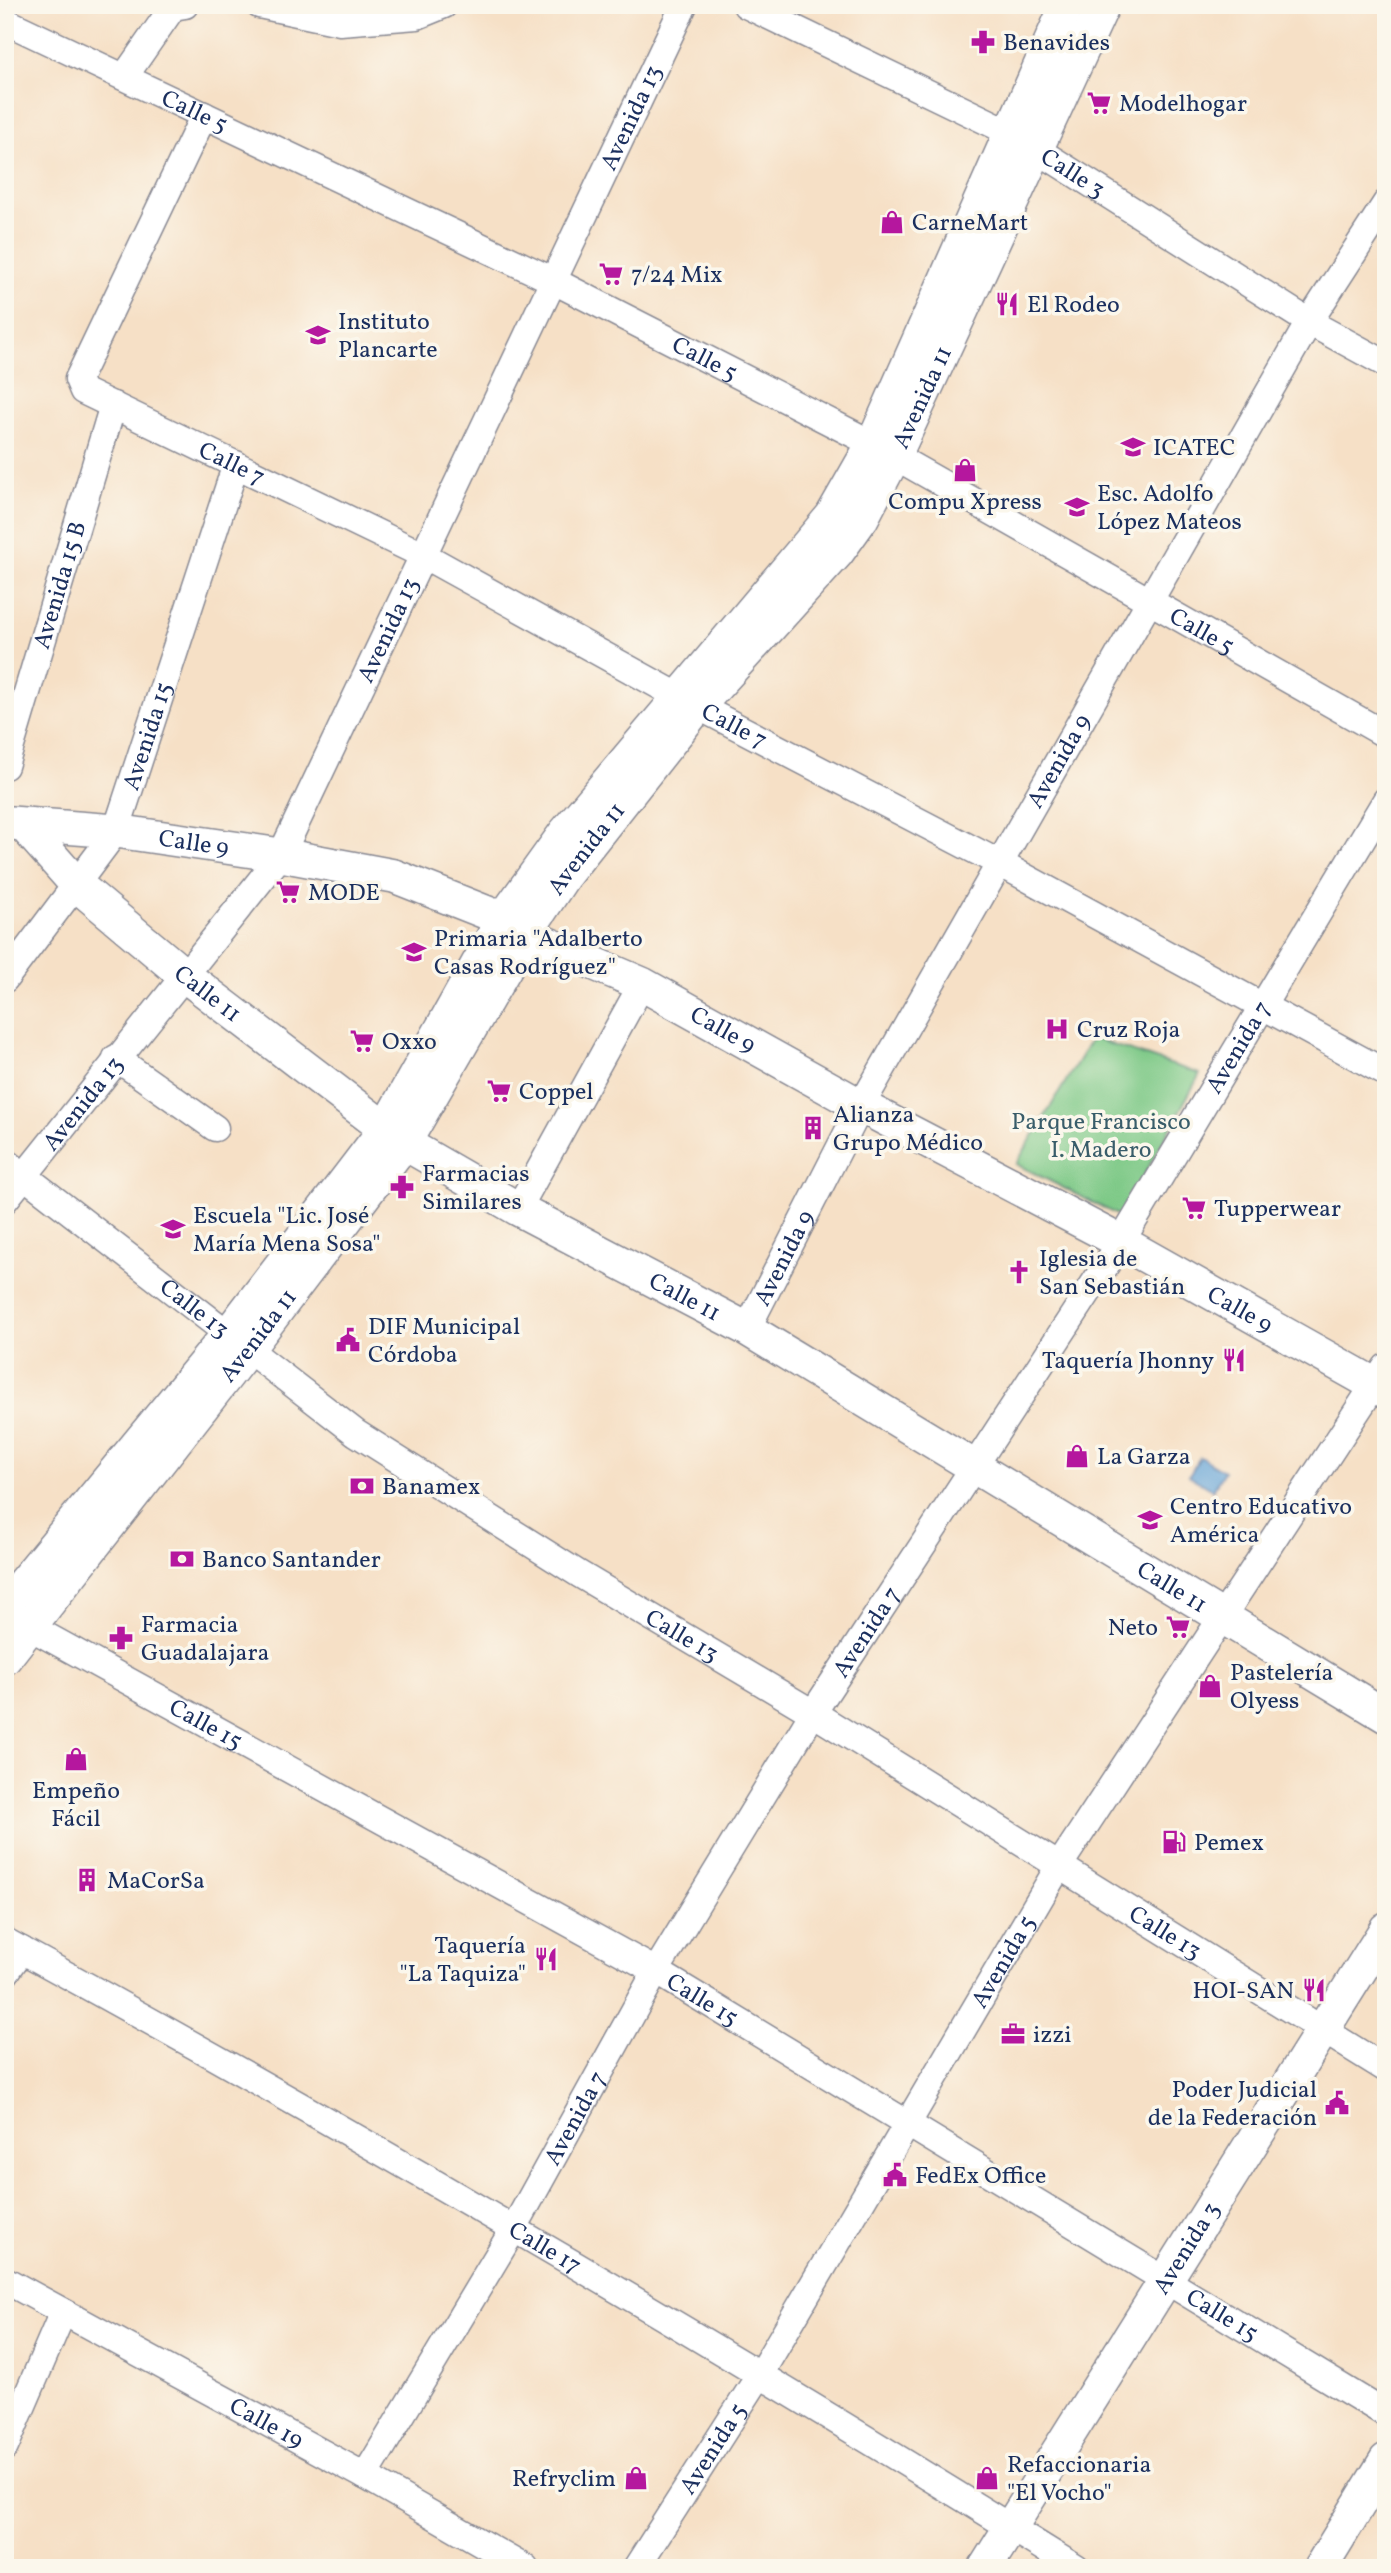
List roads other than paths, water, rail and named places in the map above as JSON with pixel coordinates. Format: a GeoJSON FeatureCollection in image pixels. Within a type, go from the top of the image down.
{"type":"FeatureCollection","features":[{"type":"Feature","properties":{"kind":"main road","name":"Avenida 11"},"geometry":{"type":"LineString","coordinates":[[5,1658],[395,1135],[514,927],[563,877],[688,701],[837,553],[862,518],[884,450],[1009,132],[1067,5]]}},
{"type":"Feature","properties":{"kind":"main road","name":"Avenida 11"},"geometry":{"type":"LineString","coordinates":[[884,450],[1038,150],[1103,5]]}},
{"type":"Feature","properties":{"kind":"main road","name":"Calle 9"},"geometry":{"type":"LineString","coordinates":[[15,823],[116,831],[281,855],[394,876],[642,984],[861,1106],[1382,1381]]}},
{"type":"Feature","properties":{"kind":"main road","name":"Calle 11"},"geometry":{"type":"LineString","coordinates":[[15,823],[77,885],[184,975],[395,1135],[518,1209],[747,1329],[1221,1619],[1386,1716]]}},
{"type":"Feature","properties":{"kind":"main road","name":"Avenida 11"},"geometry":{"type":"LineString","coordinates":[[5,1606],[237,1344]]}},
{"type":"Feature","properties":{"kind":"main road","name":"Avenida 3"},"geometry":{"type":"LineString","coordinates":[[985,2568],[1386,1929]]}},
{"type":"Feature","properties":{"kind":"main road"},"geometry":{"type":"LineString","coordinates":[[1320,2568],[1386,2460]]}},
{"type":"Feature","properties":{"kind":"street"},"geometry":{"type":"LineString","coordinates":[[125,76],[173,7],[185,5]]}},
{"type":"Feature","properties":{"kind":"street"},"geometry":{"type":"LineString","coordinates":[[259,5],[340,22],[417,16],[444,5]]}},
{"type":"Feature","properties":{"kind":"street","name":"Avenida 13"},"geometry":{"type":"LineString","coordinates":[[5,1200],[14,1168],[116,1058],[281,855],[684,5]]}},
{"type":"Feature","properties":{"kind":"street","name":"Calle 3"},"geometry":{"type":"LineString","coordinates":[[746,5],[1009,132],[1309,323],[1386,364]]}},
{"type":"Feature","properties":{"kind":"street","name":"Calle 5"},"geometry":{"type":"LineString","coordinates":[[5,21],[552,280],[884,450],[1386,735]]}},
{"type":"Feature","properties":{"kind":"street","name":"Calle 7"},"geometry":{"type":"LineString","coordinates":[[204,115],[78,379],[83,391],[423,555],[688,701],[1001,864],[1386,1073]]}},
{"type":"Feature","properties":{"kind":"street","name":"Avenida 9"},"geometry":{"type":"LineString","coordinates":[[747,1329],[861,1106],[1309,323],[1386,203]]}},
{"type":"Feature","properties":{"kind":"street","name":"Avenida 15 B"},"geometry":{"type":"LineString","coordinates":[[5,766],[113,405]]}},
{"type":"Feature","properties":{"kind":"street","name":"Avenida 15"},"geometry":{"type":"LineString","coordinates":[[5,979],[116,831],[236,464]]}},
{"type":"Feature","properties":{"kind":"street","name":"Avenida 7"},"geometry":{"type":"LineString","coordinates":[[365,2476],[513,2230],[656,1971],[813,1713],[1121,1242],[1386,800]]}},
{"type":"Feature","properties":{"kind":"street"},"geometry":{"type":"LineString","coordinates":[[518,1209],[642,984]]}},
{"type":"Feature","properties":{"kind":"street"},"geometry":{"type":"LineString","coordinates":[[116,1058],[215,1128]]}},
{"type":"Feature","properties":{"kind":"street","name":"Calle 13"},"geometry":{"type":"LineString","coordinates":[[14,1168],[237,1344],[356,1433],[579,1574],[813,1713],[1386,2069]]}},
{"type":"Feature","properties":{"kind":"street","name":"Avenida 5"},"geometry":{"type":"LineString","coordinates":[[636,2568],[759,2376],[1059,1866],[1382,1381]]}},
{"type":"Feature","properties":{"kind":"street","name":"Calle 15"},"geometry":{"type":"LineString","coordinates":[[5,1606],[30,1627],[656,1971],[1386,2414]]}},
{"type":"Feature","properties":{"kind":"street"},"geometry":{"type":"LineString","coordinates":[[5,1974],[14,1945]]}},
{"type":"Feature","properties":{"kind":"street","name":"Calle 17"},"geometry":{"type":"LineString","coordinates":[[14,1945],[260,2083],[513,2230],[1076,2568]]}},
{"type":"Feature","properties":{"kind":"street","name":"Calle 19"},"geometry":{"type":"LineString","coordinates":[[5,2280],[365,2476],[525,2568]]}},
{"type":"Feature","properties":{"kind":"street"},"geometry":{"type":"LineString","coordinates":[[5,2446],[63,2312]]}},
{"type":"Feature","properties":{"kind":"water"},"geometry":{"type":"Polygon","coordinates":[[[1200,1457],[1224,1471],[1213,1490],[1189,1476],[1200,1457]]]}},
{"type":"Feature","properties":{"kind":"place","name":"Benavides"},"geometry":{"type":"Point","coordinates":[983,42]}},
{"type":"Feature","properties":{"kind":"place","name":"Modelhogar"},"geometry":{"type":"Point","coordinates":[1099,103]}},
{"type":"Feature","properties":{"kind":"place","name":"CarneMart"},"geometry":{"type":"Point","coordinates":[892,222]}},
{"type":"Feature","properties":{"kind":"place","name":"7/24 Mix"},"geometry":{"type":"Point","coordinates":[611,274]}},
{"type":"Feature","properties":{"kind":"place","name":"El Rodeo"},"geometry":{"type":"Point","coordinates":[1007,304]}},
{"type":"Feature","properties":{"kind":"place","name":"Instituto Plancarte"},"geometry":{"type":"Point","coordinates":[318,335]}},
{"type":"Feature","properties":{"kind":"place","name":"ICATEC"},"geometry":{"type":"Point","coordinates":[1133,447]}},
{"type":"Feature","properties":{"kind":"place","name":"Compu Xpress"},"geometry":{"type":"Point","coordinates":[965,470]}},
{"type":"Feature","properties":{"kind":"place","name":"Esc. Adolfo López Mateos"},"geometry":{"type":"Point","coordinates":[1077,507]}},
{"type":"Feature","properties":{"kind":"place","name":"MODE"},"geometry":{"type":"Point","coordinates":[288,892]}},
{"type":"Feature","properties":{"kind":"place","name":"Primaria \"Adalberto Casas Rodríguez\""},"geometry":{"type":"Point","coordinates":[414,952]}},
{"type":"Feature","properties":{"kind":"place","name":"Cruz Roja"},"geometry":{"type":"Point","coordinates":[1057,1029]}},
{"type":"Feature","properties":{"kind":"place","name":"Oxxo"},"geometry":{"type":"Point","coordinates":[362,1041]}},
{"type":"Feature","properties":{"kind":"place","name":"Coppel"},"geometry":{"type":"Point","coordinates":[499,1091]}},
{"type":"Feature","properties":{"kind":"place","name":"Alianza Grupo Médico"},"geometry":{"type":"Point","coordinates":[813,1128]}},
{"type":"Feature","properties":{"kind":"place","name":"Farmacias Similares"},"geometry":{"type":"Point","coordinates":[402,1187]}},
{"type":"Feature","properties":{"kind":"place","name":"Tupperwear"},"geometry":{"type":"Point","coordinates":[1194,1208]}},
{"type":"Feature","properties":{"kind":"place","name":"Escuela \"Lic. José María Mena Sosa\""},"geometry":{"type":"Point","coordinates":[173,1229]}},
{"type":"Feature","properties":{"kind":"place","name":"Iglesia de San Sebastián"},"geometry":{"type":"Point","coordinates":[1019,1272]}},
{"type":"Feature","properties":{"kind":"place","name":"DIF Municipal Córdoba"},"geometry":{"type":"Point","coordinates":[348,1340]}},
{"type":"Feature","properties":{"kind":"place","name":"Taquería Jhonny"},"geometry":{"type":"Point","coordinates":[1234,1360]}},
{"type":"Feature","properties":{"kind":"place","name":"La Garza"},"geometry":{"type":"Point","coordinates":[1077,1456]}},
{"type":"Feature","properties":{"kind":"place","name":"Banamex"},"geometry":{"type":"Point","coordinates":[362,1486]}},
{"type":"Feature","properties":{"kind":"place","name":"Centro Educativo América"},"geometry":{"type":"Point","coordinates":[1150,1520]}},
{"type":"Feature","properties":{"kind":"place","name":"Banco Santander"},"geometry":{"type":"Point","coordinates":[182,1559]}},
{"type":"Feature","properties":{"kind":"place","name":"Neto"},"geometry":{"type":"Point","coordinates":[1178,1627]}},
{"type":"Feature","properties":{"kind":"place","name":"Farmacia Guadalajara"},"geometry":{"type":"Point","coordinates":[121,1638]}},
{"type":"Feature","properties":{"kind":"place","name":"Pastelería Olyess"},"geometry":{"type":"Point","coordinates":[1210,1686]}},
{"type":"Feature","properties":{"kind":"place","name":"Empeño Fácil"},"geometry":{"type":"Point","coordinates":[76,1759]}},
{"type":"Feature","properties":{"kind":"place","name":"Pemex"},"geometry":{"type":"Point","coordinates":[1174,1842]}},
{"type":"Feature","properties":{"kind":"place","name":"MaCorSa"},"geometry":{"type":"Point","coordinates":[87,1880]}},
{"type":"Feature","properties":{"kind":"place","name":"Taquería \"La Taquiza\""},"geometry":{"type":"Point","coordinates":[546,1959]}},
{"type":"Feature","properties":{"kind":"place","name":"HOI-SAN"},"geometry":{"type":"Point","coordinates":[1314,1990]}},
{"type":"Feature","properties":{"kind":"place","name":"izzi"},"geometry":{"type":"Point","coordinates":[1013,2034]}},
{"type":"Feature","properties":{"kind":"place","name":"Poder Judicial de la Federación"},"geometry":{"type":"Point","coordinates":[1337,2103]}},
{"type":"Feature","properties":{"kind":"place","name":"FedEx Office"},"geometry":{"type":"Point","coordinates":[895,2175]}},
{"type":"Feature","properties":{"kind":"place","name":"Refryclim"},"geometry":{"type":"Point","coordinates":[636,2478]}},
{"type":"Feature","properties":{"kind":"place","name":"Refaccionaria \"El Vocho\""},"geometry":{"type":"Point","coordinates":[987,2478]}},
{"type":"Feature","properties":{"kind":"park label","name":"Parque Francisco I. Madero"},"geometry":{"type":"Point","coordinates":[1101,1135]}}]}
